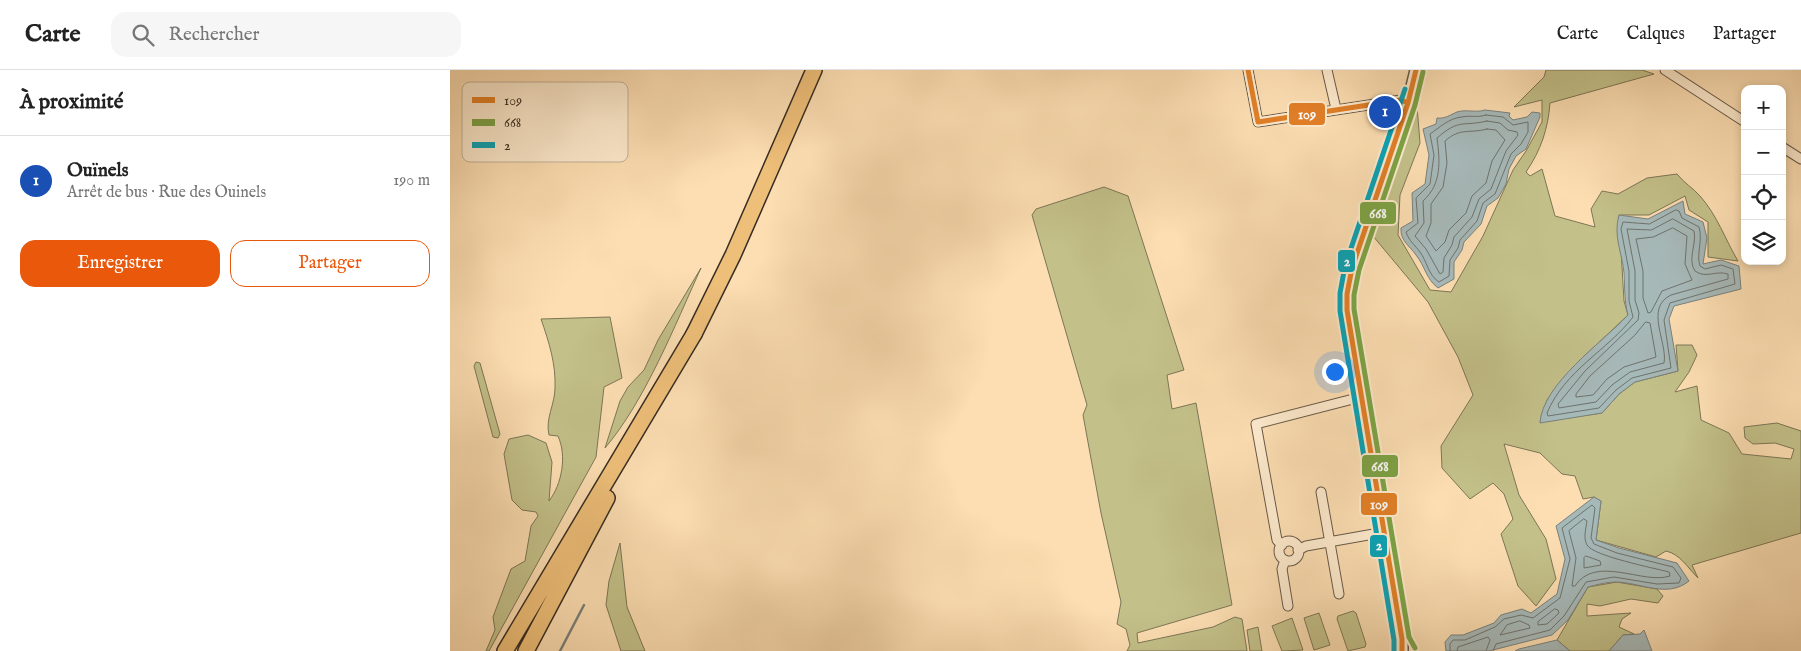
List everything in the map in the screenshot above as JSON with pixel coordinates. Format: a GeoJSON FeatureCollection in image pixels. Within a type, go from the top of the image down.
{"type":"FeatureCollection","features":[{"type":"Feature","properties":{"kind":"main road"},"geometry":{"type":"LineString","coordinates":[[526,651],[694,334],[744,230],[814,70]]}},
{"type":"Feature","properties":{"kind":"main road"},"geometry":{"type":"LineString","coordinates":[[505,651],[694,334]]}},
{"type":"Feature","properties":{"kind":"street"},"geometry":{"type":"LineString","coordinates":[[1248,70],[1258,122],[1401,100],[1408,103]]}},
{"type":"Feature","properties":{"kind":"street"},"geometry":{"type":"LineString","coordinates":[[1327,70],[1336,109]]}},
{"type":"Feature","properties":{"kind":"street"},"geometry":{"type":"LineString","coordinates":[[1408,651],[1402,645],[1385,532],[1347,310],[1347,294],[1352,268],[1408,103],[1416,70]]}},
{"type":"Feature","properties":{"kind":"street"},"geometry":{"type":"LineString","coordinates":[[1665,70],[1741,119]]}},
{"type":"Feature","properties":{"kind":"street"},"geometry":{"type":"LineString","coordinates":[[1786,150],[1801,159]]}},
{"type":"Feature","properties":{"kind":"street"},"geometry":{"type":"LineString","coordinates":[[1282,545],[1277,540],[1256,424],[1362,397]]}},
{"type":"Feature","properties":{"kind":"street"},"geometry":{"type":"LineString","coordinates":[[1322,492],[1339,594]]}},
{"type":"Feature","properties":{"kind":"street"},"geometry":{"type":"LineString","coordinates":[[1285,560],[1295,559],[1298,550],[1306,546],[1385,532]]}},
{"type":"Feature","properties":{"kind":"street"},"geometry":{"type":"LineString","coordinates":[[1285,560],[1279,554],[1282,545],[1287,542],[1293,543],[1298,550]]}},
{"type":"Feature","properties":{"kind":"street"},"geometry":{"type":"LineString","coordinates":[[1285,560],[1282,569],[1288,606]]}},
{"type":"Feature","properties":{"kind":"shaded area"},"geometry":{"type":"Polygon","coordinates":[[[1546,70],[1642,70],[1654,74],[1550,103],[1548,122],[1543,139],[1536,156],[1526,172],[1530,176],[1542,169],[1555,216],[1595,227],[1591,209],[1602,191],[1618,194],[1647,178],[1677,174],[1706,203],[1738,261],[1708,257],[1708,222],[1689,210],[1685,196],[1649,215],[1619,215],[1624,301],[1628,315],[1576,364],[1547,400],[1540,422],[1602,413],[1619,394],[1635,382],[1678,371],[1676,345],[1692,345],[1697,355],[1689,372],[1675,392],[1697,386],[1701,420],[1729,433],[1742,454],[1791,459],[1794,449],[1775,443],[1753,444],[1745,438],[1744,427],[1777,423],[1801,431],[1801,533],[1692,565],[1698,578],[1680,558],[1666,551],[1656,557],[1596,540],[1601,501],[1594,497],[1583,499],[1575,476],[1562,474],[1540,453],[1504,444],[1519,495],[1546,539],[1556,579],[1536,606],[1518,586],[1501,534],[1513,519],[1504,494],[1493,483],[1470,499],[1442,468],[1441,446],[1473,395],[1458,357],[1428,302],[1373,236],[1364,263],[1361,261],[1423,77],[1399,161],[1417,106],[1420,143],[1400,195],[1398,235],[1430,290],[1451,292],[1483,236],[1513,170],[1542,122],[1542,100],[1514,107],[1544,77],[1546,70]]]}},
{"type":"Feature","properties":{"kind":"shaded area"},"geometry":{"type":"Polygon","coordinates":[[[1104,187],[1128,196],[1184,370],[1167,375],[1172,409],[1196,403],[1232,605],[1137,633],[1138,643],[1213,627],[1235,617],[1242,619],[1247,651],[1127,651],[1130,645],[1126,629],[1117,624],[1121,602],[1101,513],[1083,415],[1087,405],[1032,215],[1036,209],[1104,187]]]}},
{"type":"Feature","properties":{"kind":"shaded area"},"geometry":{"type":"Polygon","coordinates":[[[701,268],[670,338],[646,385],[620,429],[605,448],[620,401],[628,387],[644,370],[658,340],[701,268]]]}},
{"type":"Feature","properties":{"kind":"shaded area"},"geometry":{"type":"Polygon","coordinates":[[[610,317],[622,378],[604,387],[596,457],[489,651],[486,651],[495,630],[493,617],[511,569],[525,561],[531,526],[538,516],[536,512],[522,510],[512,500],[504,454],[509,439],[528,435],[546,443],[552,462],[549,501],[557,486],[562,470],[561,444],[558,436],[549,435],[548,429],[555,394],[555,379],[551,353],[541,319],[610,317]]]}},
{"type":"Feature","properties":{"kind":"shaded area"},"geometry":{"type":"Polygon","coordinates":[[[476,362],[480,363],[500,434],[498,438],[493,437],[474,366],[476,362]]]}},
{"type":"Feature","properties":{"kind":"shaded area"},"geometry":{"type":"Polygon","coordinates":[[[620,543],[627,607],[645,651],[621,651],[606,605],[609,581],[620,543]]]}},
{"type":"Feature","properties":{"kind":"shaded area"},"geometry":{"type":"Polygon","coordinates":[[[1617,582],[1657,589],[1663,596],[1658,603],[1631,599],[1600,606],[1587,604],[1587,616],[1631,613],[1622,619],[1619,627],[1634,634],[1623,635],[1609,651],[1570,651],[1557,640],[1588,587],[1617,582]]]}},
{"type":"Feature","properties":{"kind":"shaded area"},"geometry":{"type":"Polygon","coordinates":[[[1353,611],[1356,613],[1366,644],[1365,647],[1348,651],[1337,619],[1338,616],[1353,611]]]}},
{"type":"Feature","properties":{"kind":"shaded area"},"geometry":{"type":"Polygon","coordinates":[[[1319,613],[1330,645],[1314,650],[1304,618],[1319,613]]]}},
{"type":"Feature","properties":{"kind":"shaded area"},"geometry":{"type":"Polygon","coordinates":[[[1292,618],[1303,650],[1282,651],[1272,626],[1292,618]]]}},
{"type":"Feature","properties":{"kind":"shaded area"},"geometry":{"type":"Polygon","coordinates":[[[1258,627],[1262,651],[1250,651],[1247,630],[1258,627]]]}},
{"type":"Feature","properties":{"kind":"water"},"geometry":{"type":"Polygon","coordinates":[[[1485,110],[1510,113],[1509,116],[1513,120],[1527,117],[1532,112],[1540,113],[1540,117],[1526,149],[1516,156],[1509,169],[1506,184],[1498,198],[1487,206],[1481,224],[1464,242],[1462,250],[1454,262],[1454,279],[1438,288],[1431,281],[1401,233],[1401,228],[1413,221],[1412,193],[1425,184],[1429,155],[1423,129],[1436,124],[1437,118],[1460,111],[1485,110]]]}},
{"type":"Feature","properties":{"kind":"water"},"geometry":{"type":"Polygon","coordinates":[[[1683,201],[1685,214],[1703,222],[1707,238],[1703,264],[1721,260],[1739,266],[1741,289],[1674,306],[1669,319],[1678,371],[1635,382],[1619,394],[1602,413],[1540,423],[1543,408],[1551,393],[1562,379],[1575,364],[1628,315],[1623,265],[1617,237],[1619,215],[1648,219],[1683,201]]]}},
{"type":"Feature","properties":{"kind":"water"},"geometry":{"type":"Polygon","coordinates":[[[1594,497],[1601,501],[1596,540],[1677,563],[1689,581],[1672,589],[1615,582],[1588,587],[1568,620],[1552,635],[1489,651],[1446,651],[1445,642],[1451,635],[1463,635],[1494,623],[1501,615],[1522,609],[1531,613],[1557,594],[1565,559],[1556,526],[1594,497]]]}},
{"type":"Feature","properties":{"kind":"water"},"geometry":{"type":"Polygon","coordinates":[[[1644,630],[1652,651],[1609,651],[1623,635],[1640,634],[1644,630]]]}},
{"type":"Feature","properties":{"kind":"water"},"geometry":{"type":"Polygon","coordinates":[[[1557,640],[1570,651],[1515,651],[1519,649],[1557,640]]]}},
{"type":"Feature","properties":{"kind":"waterway"},"geometry":{"type":"LineString","coordinates":[[560,651],[584,605]]}},
{"type":"Feature","properties":{"kind":"transit line","name":"109"},"geometry":{"type":"LineString","coordinates":[[1248,70],[1258,122],[1401,100],[1408,103]]}},
{"type":"Feature","properties":{"kind":"transit line","name":"109"},"geometry":{"type":"LineString","coordinates":[[1402,651],[1402,639],[1347,310],[1347,294],[1352,268],[1408,103],[1416,70]]}},
{"type":"Feature","properties":{"kind":"transit line","name":"668"},"geometry":{"type":"LineString","coordinates":[[1415,648],[1409,637],[1354,309],[1354,295],[1359,270],[1415,105],[1423,72]]}},
{"type":"Feature","properties":{"kind":"transit line","name":"2"},"geometry":{"type":"LineString","coordinates":[[1394,651],[1394,640],[1340,311],[1340,293],[1345,266],[1405,89]]}},
{"type":"Feature","properties":{"kind":"place","name":"Ouïnels"},"geometry":{"type":"Point","coordinates":[1385,112]}}]}
